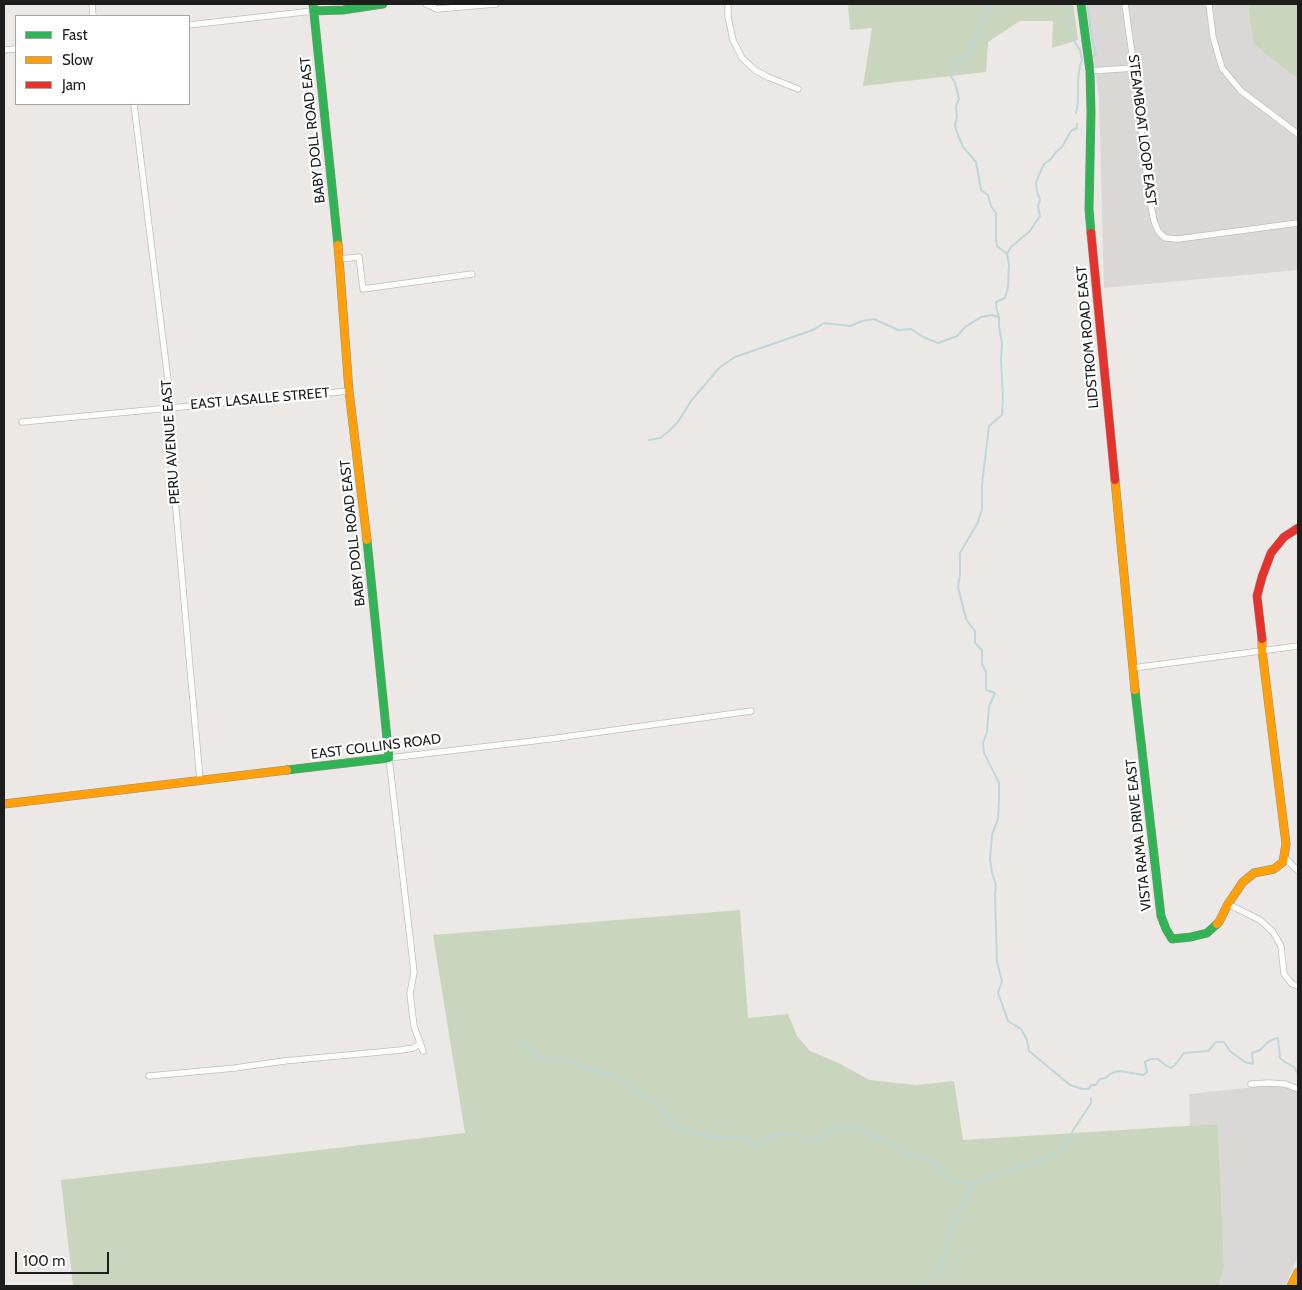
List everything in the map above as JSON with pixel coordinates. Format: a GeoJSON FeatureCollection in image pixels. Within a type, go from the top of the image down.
{"type":"FeatureCollection","features":[{"type":"Feature","properties":{"kind":"street"},"geometry":{"type":"LineString","coordinates":[[190,25],[313,7],[343,10],[382,4]]}},
{"type":"Feature","properties":{"kind":"street"},"geometry":{"type":"LineString","coordinates":[[426,4],[437,9],[496,4]]}},
{"type":"Feature","properties":{"kind":"street"},"geometry":{"type":"LineString","coordinates":[[728,4],[728,17],[733,40],[742,58],[755,70],[798,89]]}},
{"type":"Feature","properties":{"kind":"street","name":"LIDSTROM ROAD EAST"},"geometry":{"type":"LineString","coordinates":[[1081,4],[1090,71],[1089,209],[1133,668]]}},
{"type":"Feature","properties":{"kind":"street","name":"STEAMBOAT LOOP EAST"},"geometry":{"type":"LineString","coordinates":[[1125,4],[1149,196],[1158,231],[1165,238],[1178,238],[1298,223]]}},
{"type":"Feature","properties":{"kind":"street"},"geometry":{"type":"LineString","coordinates":[[1209,4],[1213,37],[1222,68],[1241,91],[1298,134]]}},
{"type":"Feature","properties":{"kind":"street","name":"BABY DOLL ROAD EAST"},"geometry":{"type":"LineString","coordinates":[[313,7],[339,259],[349,391],[414,972],[410,994],[414,1026],[423,1051]]}},
{"type":"Feature","properties":{"kind":"street"},"geometry":{"type":"LineString","coordinates":[[1090,71],[1134,68]]}},
{"type":"Feature","properties":{"kind":"street","name":"PERU AVENUE EAST"},"geometry":{"type":"LineString","coordinates":[[134,105],[170,397],[167,408],[200,780]]}},
{"type":"Feature","properties":{"kind":"street"},"geometry":{"type":"LineString","coordinates":[[339,259],[359,257],[363,289],[472,274]]}},
{"type":"Feature","properties":{"kind":"street","name":"EAST LASALLE STREET"},"geometry":{"type":"LineString","coordinates":[[22,422],[349,391]]}},
{"type":"Feature","properties":{"kind":"street"},"geometry":{"type":"LineString","coordinates":[[1298,528],[1284,537],[1271,553],[1257,596],[1286,844],[1284,857],[1298,871]]}},
{"type":"Feature","properties":{"kind":"street"},"geometry":{"type":"LineString","coordinates":[[1133,668],[1298,646]]}},
{"type":"Feature","properties":{"kind":"street","name":"VISTA RAMA DRIVE EAST"},"geometry":{"type":"LineString","coordinates":[[1133,668],[1161,916],[1166,930],[1172,939],[1207,934],[1219,922],[1228,904],[1244,882],[1254,873],[1274,869],[1284,862],[1284,857]]}},
{"type":"Feature","properties":{"kind":"street","name":"EAST COLLINS ROAD"},"geometry":{"type":"LineString","coordinates":[[4,804],[550,739],[751,711]]}},
{"type":"Feature","properties":{"kind":"street"},"geometry":{"type":"LineString","coordinates":[[1228,904],[1260,920],[1273,932],[1281,946],[1284,974],[1292,984],[1298,986]]}},
{"type":"Feature","properties":{"kind":"street"},"geometry":{"type":"LineString","coordinates":[[149,1076],[401,1050],[414,1048],[420,1044]]}},
{"type":"Feature","properties":{"kind":"street"},"geometry":{"type":"LineString","coordinates":[[1251,1084],[1285,1084],[1298,1089]]}},
{"type":"Feature","properties":{"kind":"street"},"geometry":{"type":"LineString","coordinates":[[1291,1286],[1298,1272]]}},
{"type":"Feature","properties":{"kind":"shaded area"},"geometry":{"type":"Polygon","coordinates":[[[1086,4],[1248,4],[1253,44],[1298,79],[1298,270],[1104,288],[1099,97],[1086,4]]]}},
{"type":"Feature","properties":{"kind":"shaded area"},"geometry":{"type":"Polygon","coordinates":[[[1264,1086],[1298,1086],[1298,1257],[1285,1286],[1219,1286],[1224,1266],[1218,1124],[1190,1126],[1189,1094],[1264,1086]]]}},
{"type":"Feature","properties":{"kind":"green space"},"geometry":{"type":"Polygon","coordinates":[[[848,4],[1073,4],[1078,40],[1052,48],[1053,21],[1020,21],[988,42],[986,72],[863,86],[872,28],[850,30],[848,4]]]}},
{"type":"Feature","properties":{"kind":"green space"},"geometry":{"type":"Polygon","coordinates":[[[1248,4],[1298,4],[1298,79],[1253,44],[1248,4]]]}},
{"type":"Feature","properties":{"kind":"green space"},"geometry":{"type":"Polygon","coordinates":[[[740,910],[748,1018],[788,1014],[797,1036],[810,1051],[839,1063],[869,1080],[916,1085],[954,1081],[963,1140],[1218,1124],[1224,1266],[1219,1286],[73,1286],[61,1180],[465,1133],[433,935],[740,910]]]}},
{"type":"Feature","properties":{"kind":"waterway"},"geometry":{"type":"LineString","coordinates":[[990,4],[969,54],[957,61],[951,77],[955,82],[959,99],[956,106],[957,117],[955,126],[963,147],[976,162],[981,190],[988,195],[991,206],[996,213],[997,246],[1007,254],[1009,264],[1008,287],[1005,298],[996,302],[1002,343],[1002,415],[989,426],[982,484],[982,509],[978,522],[960,553],[958,587],[966,619],[975,631],[975,643],[982,650],[982,664],[986,672],[986,690],[995,693],[989,707],[987,732],[983,743],[984,753],[999,783],[998,819],[992,835],[990,859],[996,885],[997,962],[1002,981],[998,993],[1008,1021],[1021,1029],[1027,1040],[1029,1051],[1070,1085],[1082,1089],[1089,1089],[1091,1085],[1096,1085],[1100,1079],[1106,1078],[1115,1072],[1120,1071],[1143,1075],[1147,1072],[1145,1062],[1151,1059],[1158,1059],[1171,1068],[1184,1053],[1208,1051],[1216,1042],[1224,1042],[1230,1051],[1245,1062],[1253,1064],[1252,1053],[1260,1050],[1268,1042],[1278,1038],[1280,1058],[1294,1067],[1298,1074]]}},
{"type":"Feature","properties":{"kind":"waterway"},"geometry":{"type":"LineString","coordinates":[[1066,4],[1069,24],[1074,41],[1080,50],[1082,60],[1078,79],[1076,113]]}},
{"type":"Feature","properties":{"kind":"waterway"},"geometry":{"type":"LineString","coordinates":[[1087,4],[1096,55],[1091,57]]}},
{"type":"Feature","properties":{"kind":"waterway"},"geometry":{"type":"LineString","coordinates":[[1007,254],[1011,247],[1030,231],[1040,216],[1038,206],[1040,200],[1036,183],[1039,175],[1044,164],[1062,147],[1071,131],[1077,128],[1077,124]]}},
{"type":"Feature","properties":{"kind":"waterway"},"geometry":{"type":"LineString","coordinates":[[649,440],[660,438],[668,432],[678,422],[691,401],[719,368],[735,357],[813,330],[824,323],[850,326],[874,319],[898,330],[911,329],[923,337],[938,343],[957,336],[965,327],[981,317],[992,315],[998,317]]}},
{"type":"Feature","properties":{"kind":"waterway"},"geometry":{"type":"LineString","coordinates":[[523,1043],[541,1058],[567,1060],[614,1076],[662,1108],[672,1124],[699,1135],[727,1138],[747,1136],[754,1147],[759,1146],[767,1137],[785,1134],[797,1135],[805,1141],[822,1138],[829,1130],[849,1127],[862,1130],[911,1155],[931,1159],[952,1180],[971,1184],[1040,1161],[1059,1152],[1091,1103],[1091,1098]]}},
{"type":"Feature","properties":{"kind":"waterway"},"geometry":{"type":"LineString","coordinates":[[925,1286],[943,1262],[948,1236],[965,1202],[971,1184]]}},
{"type":"Feature","properties":{"kind":"traffic: fast"},"geometry":{"type":"LineString","coordinates":[[313,4],[338,245]]}},
{"type":"Feature","properties":{"kind":"traffic: fast"},"geometry":{"type":"LineString","coordinates":[[313,11],[343,10],[383,4]]}},
{"type":"Feature","properties":{"kind":"traffic: fast"},"geometry":{"type":"LineString","coordinates":[[1081,4],[1090,71],[1089,209],[1091,233]]}},
{"type":"Feature","properties":{"kind":"traffic: fast"},"geometry":{"type":"LineString","coordinates":[[287,770],[389,758],[367,540]]}},
{"type":"Feature","properties":{"kind":"traffic: fast"},"geometry":{"type":"LineString","coordinates":[[1135,690],[1161,916],[1172,939],[1207,933],[1217,924]]}},
{"type":"Feature","properties":{"kind":"traffic: slow"},"geometry":{"type":"LineString","coordinates":[[338,245],[349,391],[367,540]]}},
{"type":"Feature","properties":{"kind":"traffic: slow"},"geometry":{"type":"LineString","coordinates":[[1115,480],[1135,690]]}},
{"type":"Feature","properties":{"kind":"traffic: slow"},"geometry":{"type":"LineString","coordinates":[[1217,924],[1243,882],[1254,873],[1274,869],[1283,862],[1286,844],[1262,639]]}},
{"type":"Feature","properties":{"kind":"traffic: slow"},"geometry":{"type":"LineString","coordinates":[[4,804],[287,770]]}},
{"type":"Feature","properties":{"kind":"traffic: slow"},"geometry":{"type":"LineString","coordinates":[[1291,1286],[1298,1272]]}},
{"type":"Feature","properties":{"kind":"traffic: jam"},"geometry":{"type":"LineString","coordinates":[[1091,233],[1115,480]]}},
{"type":"Feature","properties":{"kind":"traffic: jam"},"geometry":{"type":"LineString","coordinates":[[1262,639],[1257,596],[1262,577],[1271,553],[1284,537],[1298,528]]}}]}
